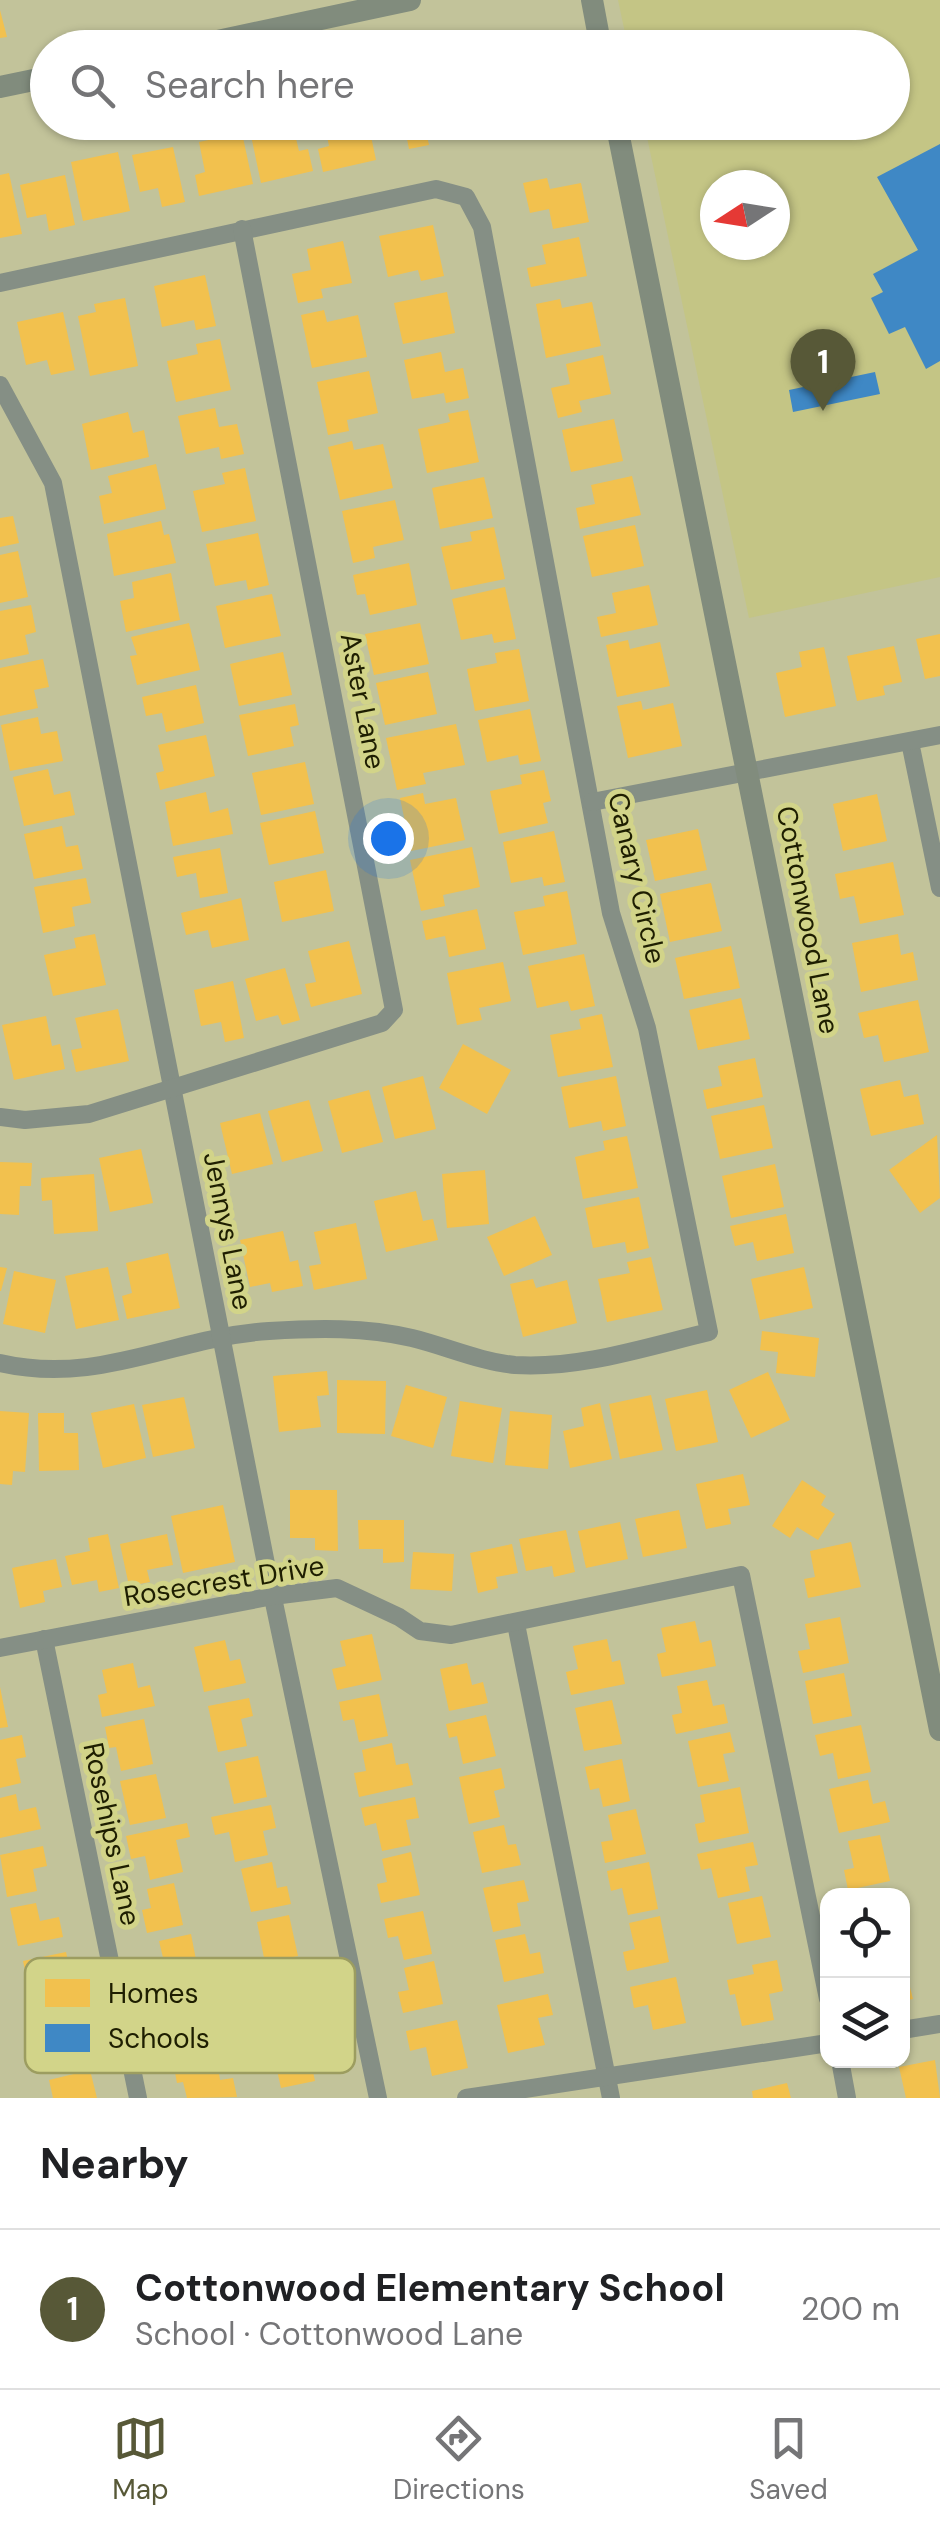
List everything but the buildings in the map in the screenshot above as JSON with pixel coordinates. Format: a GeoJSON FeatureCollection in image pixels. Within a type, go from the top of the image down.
{"type":"FeatureCollection","features":[{"type":"Feature","properties":{"kind":"main road"},"geometry":{"type":"LineString","coordinates":[[269,30],[410,0]]}},
{"type":"Feature","properties":{"kind":"main road"},"geometry":{"type":"LineString","coordinates":[[592,0],[598,30]]}},
{"type":"Feature","properties":{"kind":"main road"},"geometry":{"type":"LineString","coordinates":[[0,87],[30,81]]}},
{"type":"Feature","properties":{"kind":"main road","name":"Cottonwood Lane"},"geometry":{"type":"LineString","coordinates":[[620,140],[940,1730]]}},
{"type":"Feature","properties":{"kind":"street","name":"Canary Circle"},"geometry":{"type":"LineString","coordinates":[[0,283],[436,189],[466,197],[482,227],[611,913],[647,1028],[709,1332],[574,1364],[512,1365],[408,1337],[352,1328],[264,1331],[82,1370],[0,1363]]}},
{"type":"Feature","properties":{"kind":"street","name":"Aster Lane"},"geometry":{"type":"LineString","coordinates":[[173,1087],[382,1023],[394,1010],[242,229]]}},
{"type":"Feature","properties":{"kind":"street","name":"Jennys Lane"},"geometry":{"type":"LineString","coordinates":[[0,385],[53,483],[221,1339],[349,1958]]}},
{"type":"Feature","properties":{"kind":"street"},"geometry":{"type":"LineString","coordinates":[[592,802],[940,735]]}},
{"type":"Feature","properties":{"kind":"street"},"geometry":{"type":"LineString","coordinates":[[910,742],[940,888]]}},
{"type":"Feature","properties":{"kind":"street"},"geometry":{"type":"LineString","coordinates":[[0,1118],[26,1120],[89,1114],[173,1087]]}},
{"type":"Feature","properties":{"kind":"street","name":"Rosecrest Drive"},"geometry":{"type":"LineString","coordinates":[[0,1648],[273,1596],[337,1588],[420,1631],[451,1636],[741,1575],[824,1978]]}},
{"type":"Feature","properties":{"kind":"street"},"geometry":{"type":"LineString","coordinates":[[516,1624],[611,2098]]}},
{"type":"Feature","properties":{"kind":"street","name":"Rosehips Lane"},"geometry":{"type":"LineString","coordinates":[[44,1639],[109,1958]]}},
{"type":"Feature","properties":{"kind":"street","name":"Jennys Lane"},"geometry":{"type":"LineString","coordinates":[[355,1988],[378,2098]]}},
{"type":"Feature","properties":{"kind":"street"},"geometry":{"type":"LineString","coordinates":[[910,2029],[940,2024]]}},
{"type":"Feature","properties":{"kind":"street"},"geometry":{"type":"LineString","coordinates":[[466,2098],[820,2044]]}},
{"type":"Feature","properties":{"kind":"street"},"geometry":{"type":"LineString","coordinates":[[841,2068],[847,2098]]}},
{"type":"Feature","properties":{"kind":"street","name":"Rosehips Lane"},"geometry":{"type":"LineString","coordinates":[[133,2073],[138,2098]]}},
{"type":"Feature","properties":{"kind":"shaded area"},"geometry":{"type":"Polygon","coordinates":[[[618,0],[940,0],[940,577],[749,618],[648,140],[910,140],[910,30],[624,30],[618,0]]]}},
{"type":"Feature","properties":{"kind":"place","name":"Cottonwood Elementary School"},"geometry":{"type":"Point","coordinates":[823,411]}}]}
